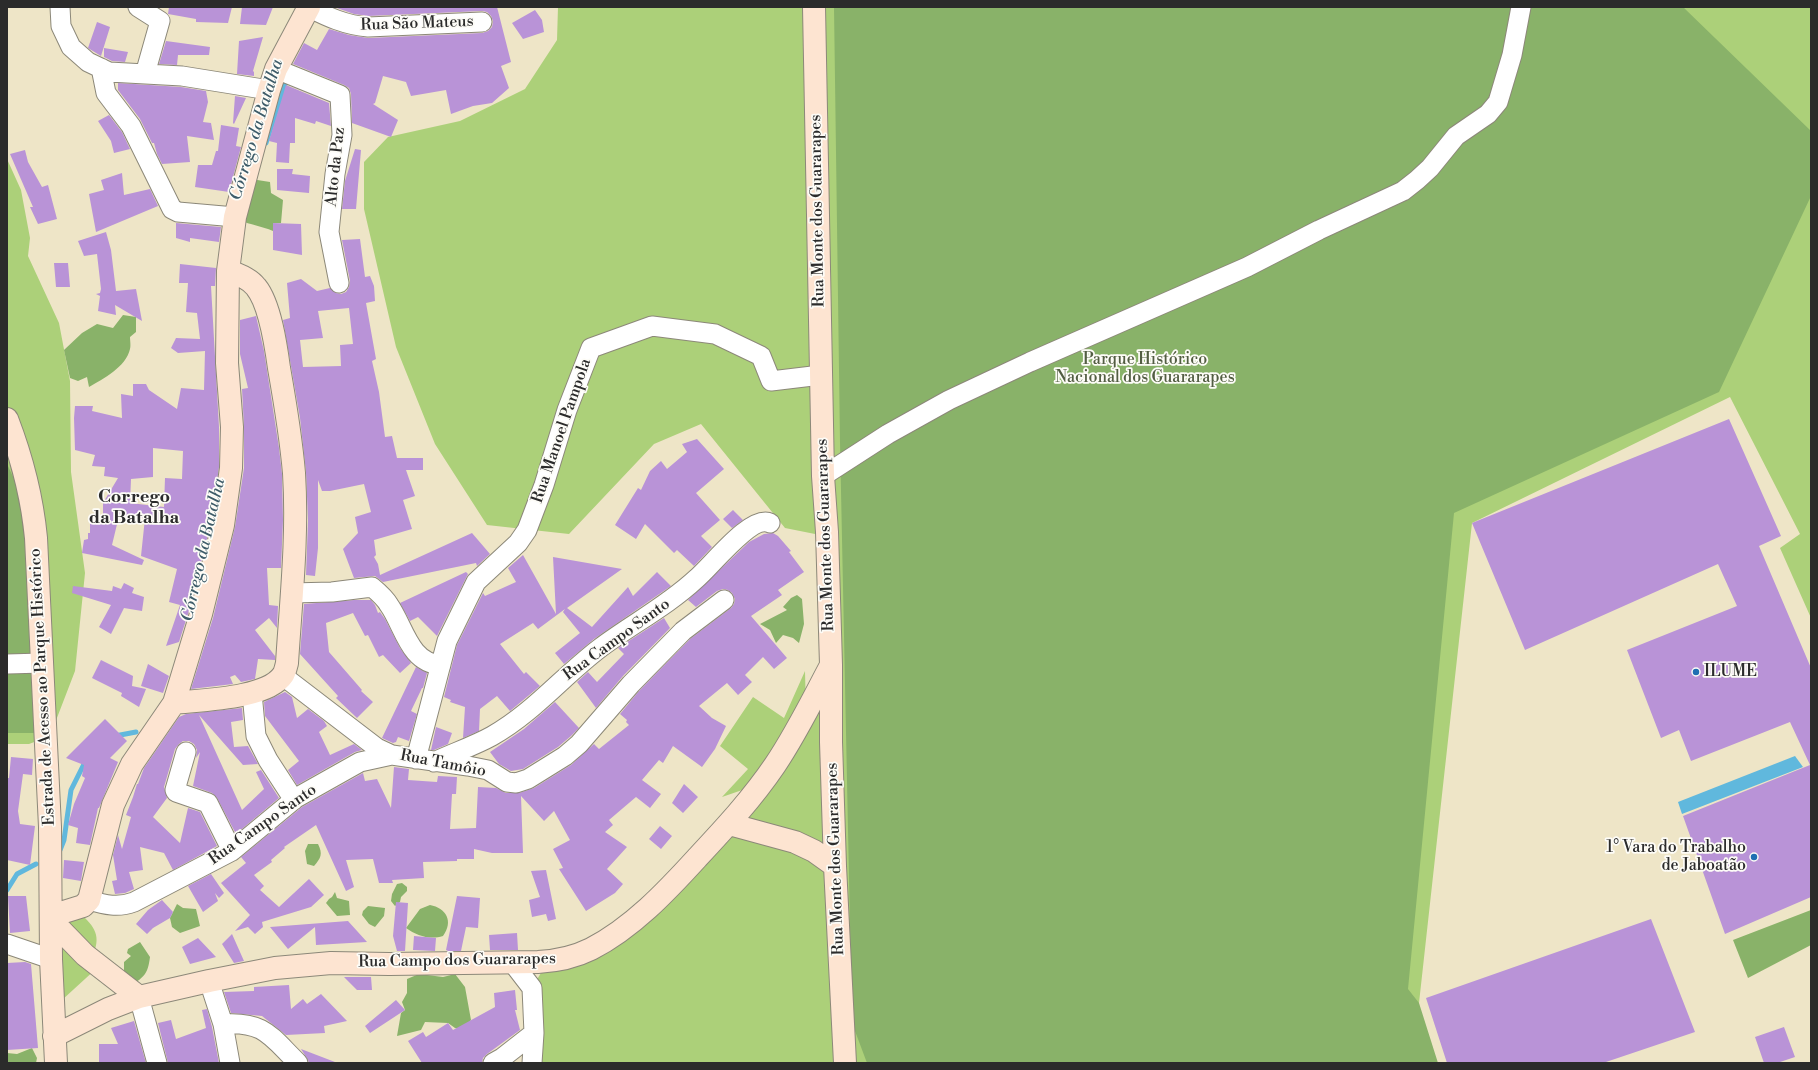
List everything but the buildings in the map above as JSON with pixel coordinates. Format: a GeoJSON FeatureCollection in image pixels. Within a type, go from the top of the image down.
{"type":"FeatureCollection","features":[{"type":"Feature","properties":{"kind":"street"},"geometry":{"type":"LineString","coordinates":[[60,7],[61,26],[71,47],[88,62],[109,72],[182,76],[268,90]]}},
{"type":"Feature","properties":{"kind":"street"},"geometry":{"type":"LineString","coordinates":[[138,7],[160,21],[146,74]]}},
{"type":"Feature","properties":{"kind":"street"},"geometry":{"type":"LineString","coordinates":[[157,1063],[139,997],[81,951],[51,918],[83,906],[89,900],[113,805],[132,764],[174,703],[201,614],[221,532],[231,468],[232,427],[227,363],[228,271],[235,217],[268,90],[276,70],[309,7]]}},
{"type":"Feature","properties":{"kind":"street","name":"Rua São Mateus"},"geometry":{"type":"LineString","coordinates":[[309,7],[341,23],[354,26],[368,27],[482,22]]}},
{"type":"Feature","properties":{"kind":"street","name":"Rua Monte dos Guararapes"},"geometry":{"type":"LineString","coordinates":[[814,7],[823,476],[827,532],[835,866],[845,1063]]}},
{"type":"Feature","properties":{"kind":"street"},"geometry":{"type":"LineString","coordinates":[[823,476],[888,434],[949,400],[1030,362],[1246,267],[1319,230],[1402,191],[1430,168],[1456,136],[1488,114],[1498,102],[1512,55],[1520,7]]}},
{"type":"Feature","properties":{"kind":"street"},"geometry":{"type":"LineString","coordinates":[[101,68],[106,93],[131,126],[172,209],[178,212],[235,217]]}},
{"type":"Feature","properties":{"kind":"street","name":"Alto da Paz"},"geometry":{"type":"LineString","coordinates":[[276,70],[340,95],[342,135],[335,174],[329,232],[339,283]]}},
{"type":"Feature","properties":{"kind":"street"},"geometry":{"type":"LineString","coordinates":[[174,703],[252,693],[267,688],[283,676],[287,663],[294,530],[294,472],[275,341],[266,307],[257,287],[241,275],[228,271]]}},
{"type":"Feature","properties":{"kind":"street","name":"Rua Manoel Pampola"},"geometry":{"type":"LineString","coordinates":[[441,665],[447,641],[476,582],[518,542],[527,530],[544,485],[567,410],[592,348],[652,326],[716,334],[761,356],[771,382],[821,375]]}},
{"type":"Feature","properties":{"kind":"street","name":"Estrada de Acesso ao Parque Histórico"},"geometry":{"type":"LineString","coordinates":[[7,419],[18,450],[34,510],[43,663],[50,827],[51,959],[56,1063]]}},
{"type":"Feature","properties":{"kind":"street","name":"Rua Campo Santo"},"geometry":{"type":"LineString","coordinates":[[425,760],[492,736],[536,704],[600,648],[675,597],[698,578],[739,536],[758,523],[764,521],[770,523]]}},
{"type":"Feature","properties":{"kind":"street"},"geometry":{"type":"LineString","coordinates":[[292,584],[332,592],[372,587],[389,604],[409,645],[430,664],[441,665],[425,760]]}},
{"type":"Feature","properties":{"kind":"street","name":"Rua Tamôio"},"geometry":{"type":"LineString","coordinates":[[283,676],[377,748],[392,755],[488,770],[507,782],[516,783],[528,779],[565,756],[579,744],[631,684],[678,636],[724,600]]}},
{"type":"Feature","properties":{"kind":"street"},"geometry":{"type":"LineString","coordinates":[[7,664],[43,663]]}},
{"type":"Feature","properties":{"kind":"street","name":"Rua Campo dos Guararapes"},"geometry":{"type":"LineString","coordinates":[[54,1036],[108,1009],[139,997],[275,968],[331,963],[389,964],[556,961],[591,949],[631,922],[659,898],[729,824],[762,784],[775,765],[794,735],[831,665]]}},
{"type":"Feature","properties":{"kind":"street"},"geometry":{"type":"LineString","coordinates":[[252,693],[256,736],[268,760],[294,800]]}},
{"type":"Feature","properties":{"kind":"street"},"geometry":{"type":"LineString","coordinates":[[186,752],[175,790],[176,792],[208,803],[232,851]]}},
{"type":"Feature","properties":{"kind":"street","name":"Rua Campo Santo"},"geometry":{"type":"LineString","coordinates":[[89,900],[115,906],[124,906],[134,902],[232,851],[294,800],[360,762],[392,755]]}},
{"type":"Feature","properties":{"kind":"street"},"geometry":{"type":"LineString","coordinates":[[729,824],[795,842],[814,851],[835,866]]}},
{"type":"Feature","properties":{"kind":"street"},"geometry":{"type":"LineString","coordinates":[[7,944],[51,959]]}},
{"type":"Feature","properties":{"kind":"street"},"geometry":{"type":"LineString","coordinates":[[512,962],[532,988],[534,1033],[532,1063]]}},
{"type":"Feature","properties":{"kind":"street"},"geometry":{"type":"LineString","coordinates":[[209,981],[223,1024],[230,1063]]}},
{"type":"Feature","properties":{"kind":"street"},"geometry":{"type":"LineString","coordinates":[[223,1024],[237,1023],[260,1028],[271,1036],[298,1063]]}},
{"type":"Feature","properties":{"kind":"street"},"geometry":{"type":"LineString","coordinates":[[493,1063],[502,1058],[534,1033]]}},
{"type":"Feature","properties":{"kind":"green space","name":"Parque Histórico Nacional dos Guararapes"},"geometry":{"type":"Polygon","coordinates":[[[558,7],[1811,7],[1811,618],[1780,548],[1800,534],[1730,397],[1472,523],[1419,1003],[1399,1063],[531,1063],[532,988],[551,956],[591,938],[633,911],[748,788],[722,797],[748,769],[720,746],[753,697],[784,718],[805,671],[806,714],[831,665],[825,536],[785,528],[701,424],[654,444],[569,534],[487,525],[435,444],[396,347],[364,209],[364,162],[388,137],[460,121],[525,89],[557,40],[558,7]]]}},
{"type":"Feature","properties":{"kind":"green space","name":"Parque Histórico Nacional dos Guararapes"},"geometry":{"type":"Polygon","coordinates":[[[834,7],[1683,7],[1811,131],[1811,196],[1719,392],[1454,513],[1408,989],[1419,1003],[1438,1063],[867,1063],[852,1023],[840,442],[834,7]]]}},
{"type":"Feature","properties":{"kind":"green space"},"geometry":{"type":"Polygon","coordinates":[[[7,159],[21,190],[30,238],[28,256],[59,323],[70,381],[71,472],[85,573],[75,671],[50,736],[29,744],[7,744],[7,159]]]}},
{"type":"Feature","properties":{"kind":"green space"},"geometry":{"type":"Polygon","coordinates":[[[251,179],[270,182],[271,193],[283,200],[281,223],[273,223],[273,231],[240,220],[251,179]]]}},
{"type":"Feature","properties":{"kind":"green space"},"geometry":{"type":"Polygon","coordinates":[[[123,315],[136,317],[136,332],[130,337],[130,349],[128,355],[119,367],[89,387],[87,377],[78,381],[70,378],[64,350],[82,333],[97,324],[113,328],[123,315]]]}},
{"type":"Feature","properties":{"kind":"green space"},"geometry":{"type":"Polygon","coordinates":[[[7,464],[31,515],[40,733],[7,733],[7,464]]]}},
{"type":"Feature","properties":{"kind":"green space"},"geometry":{"type":"Polygon","coordinates":[[[797,595],[802,599],[804,624],[799,643],[793,638],[783,635],[776,643],[770,630],[760,624],[787,610],[783,607],[791,598],[797,595]]]}},
{"type":"Feature","properties":{"kind":"green space"},"geometry":{"type":"Polygon","coordinates":[[[308,844],[318,844],[321,853],[320,858],[314,866],[307,864],[305,851],[308,844]]]}},
{"type":"Feature","properties":{"kind":"green space"},"geometry":{"type":"Polygon","coordinates":[[[402,883],[407,887],[407,891],[401,897],[400,902],[395,906],[391,901],[392,894],[397,884],[402,883]]]}},
{"type":"Feature","properties":{"kind":"green space"},"geometry":{"type":"Polygon","coordinates":[[[335,892],[337,898],[349,901],[350,915],[337,916],[326,903],[335,892]]]}},
{"type":"Feature","properties":{"kind":"green space"},"geometry":{"type":"Polygon","coordinates":[[[177,904],[183,908],[196,909],[200,926],[180,933],[172,927],[170,918],[177,904]]]}},
{"type":"Feature","properties":{"kind":"green space"},"geometry":{"type":"Polygon","coordinates":[[[430,905],[440,909],[447,916],[448,925],[443,936],[433,938],[428,937],[415,933],[406,928],[420,909],[430,905]]]}},
{"type":"Feature","properties":{"kind":"green space"},"geometry":{"type":"Polygon","coordinates":[[[368,906],[385,908],[384,916],[375,927],[369,924],[362,915],[363,911],[368,906]]]}},
{"type":"Feature","properties":{"kind":"green space"},"geometry":{"type":"Polygon","coordinates":[[[1811,910],[1811,945],[1748,978],[1733,940],[1811,910]]]}},
{"type":"Feature","properties":{"kind":"green space"},"geometry":{"type":"Polygon","coordinates":[[[79,912],[93,927],[95,932],[96,943],[92,957],[59,921],[79,912]]]}},
{"type":"Feature","properties":{"kind":"green space"},"geometry":{"type":"Polygon","coordinates":[[[53,937],[97,968],[62,1000],[53,937]]]}},
{"type":"Feature","properties":{"kind":"green space"},"geometry":{"type":"Polygon","coordinates":[[[140,942],[150,957],[146,973],[134,984],[124,973],[124,962],[131,956],[127,953],[128,949],[140,942]]]}},
{"type":"Feature","properties":{"kind":"green space"},"geometry":{"type":"Polygon","coordinates":[[[419,974],[443,977],[455,974],[465,987],[471,1020],[463,1030],[455,1028],[448,1023],[425,1022],[421,1030],[397,1036],[401,1013],[405,1010],[402,1002],[407,993],[407,979],[419,974]]]}},
{"type":"Feature","properties":{"kind":"green space"},"geometry":{"type":"Polygon","coordinates":[[[32,1048],[37,1058],[36,1063],[7,1063],[7,1053],[17,1054],[32,1048]]]}},
{"type":"Feature","properties":{"kind":"water"},"geometry":{"type":"Polygon","coordinates":[[[1795,756],[1803,767],[1682,814],[1678,802],[1795,756]]]}},
{"type":"Feature","properties":{"kind":"waterway","name":"Córrego da Batalha"},"geometry":{"type":"LineString","coordinates":[[266,143],[287,78]]}},
{"type":"Feature","properties":{"kind":"waterway","name":"Córrego da Batalha"},"geometry":{"type":"LineString","coordinates":[[115,736],[136,732]]}},
{"type":"Feature","properties":{"kind":"waterway","name":"Córrego da Batalha"},"geometry":{"type":"LineString","coordinates":[[60,850],[64,840],[71,790],[86,760]]}},
{"type":"Feature","properties":{"kind":"waterway","name":"Córrego da Batalha"},"geometry":{"type":"LineString","coordinates":[[7,890],[17,874],[36,864]]}},
{"type":"Feature","properties":{"kind":"place","name":"ILUME"},"geometry":{"type":"Point","coordinates":[1696,672]}},
{"type":"Feature","properties":{"kind":"place","name":"1° Vara do Trabalho de Jaboatão"},"geometry":{"type":"Point","coordinates":[1754,857]}},
{"type":"Feature","properties":{"kind":"district","name":"Corrego da Batalha"},"geometry":{"type":"Point","coordinates":[134,508]}}]}
